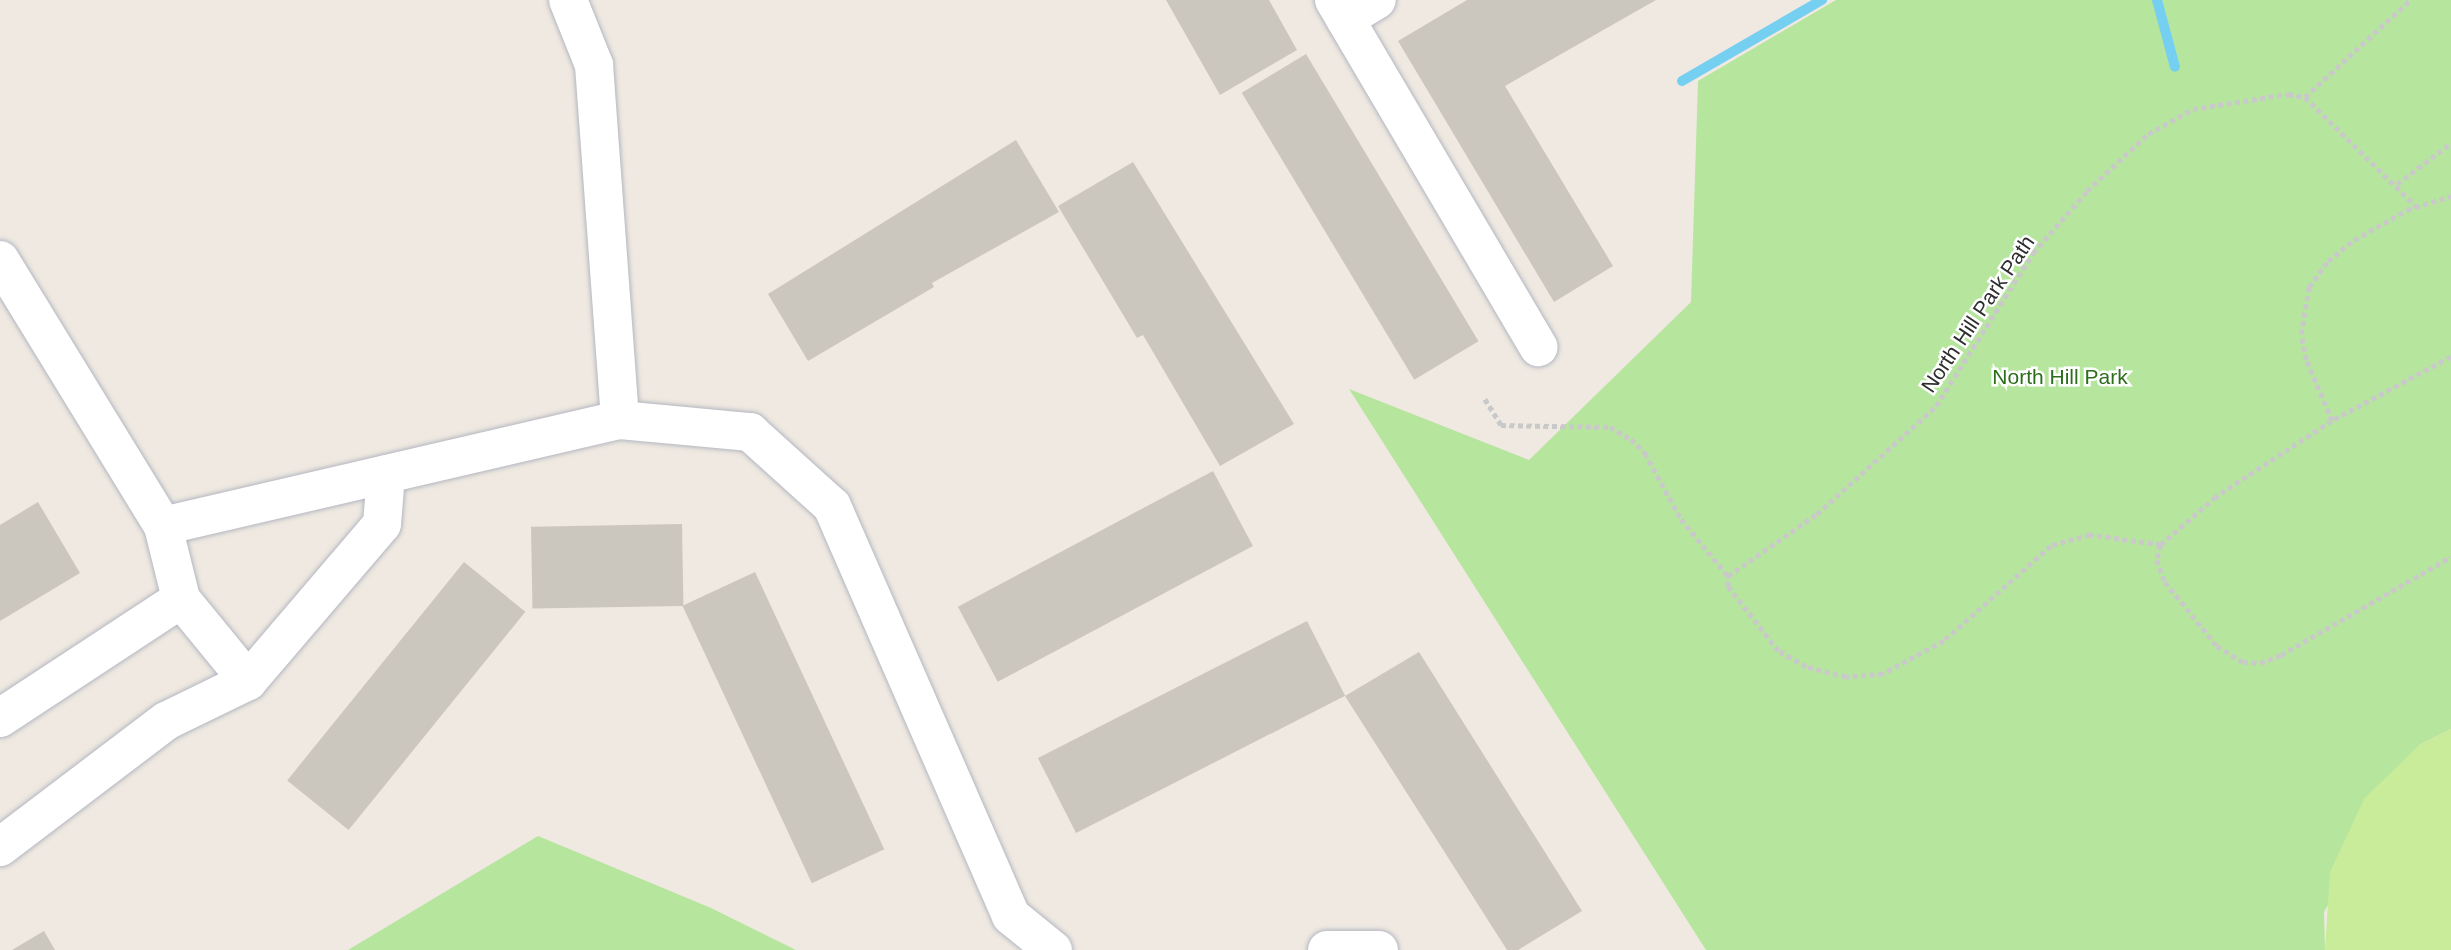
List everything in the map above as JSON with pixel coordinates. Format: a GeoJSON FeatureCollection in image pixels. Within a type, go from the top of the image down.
{"type":"FeatureCollection","features":[{"type":"Feature","properties":{"kind":"street"},"geometry":{"type":"LineString","coordinates":[[568,0],[594,65],[620,420]]}},
{"type":"Feature","properties":{"kind":"street"},"geometry":{"type":"LineString","coordinates":[[1352,6],[1538,347]]}},
{"type":"Feature","properties":{"kind":"street"},"geometry":{"type":"LineString","coordinates":[[0,260],[163,526],[181,599],[248,681]]}},
{"type":"Feature","properties":{"kind":"street"},"geometry":{"type":"LineString","coordinates":[[163,526],[620,420],[750,432],[832,506],[1011,915],[1053,950]]}},
{"type":"Feature","properties":{"kind":"street"},"geometry":{"type":"LineString","coordinates":[[0,847],[166,721],[248,681],[382,524],[386,474]]}},
{"type":"Feature","properties":{"kind":"street"},"geometry":{"type":"LineString","coordinates":[[0,718],[181,599]]}},
{"type":"Feature","properties":{"kind":"street"},"geometry":{"type":"LineString","coordinates":[[1327,950],[1379,950]]}},
{"type":"Feature","properties":{"kind":"path"},"geometry":{"type":"LineString","coordinates":[[2410,0],[2305,97],[2370,166],[2397,184],[2417,207]]}},
{"type":"Feature","properties":{"kind":"path","name":"North Hill Park Path"},"geometry":{"type":"LineString","coordinates":[[1728,576],[1817,514],[1937,405],[2033,253],[2087,191],[2148,134],[2193,109],[2288,94],[2305,97]]}},
{"type":"Feature","properties":{"kind":"path"},"geometry":{"type":"LineString","coordinates":[[2397,184],[2451,143]]}},
{"type":"Feature","properties":{"kind":"path"},"geometry":{"type":"LineString","coordinates":[[2332,421],[2306,360],[2301,334],[2309,287],[2328,261],[2354,240],[2417,207],[2451,196]]}},
{"type":"Feature","properties":{"kind":"path"},"geometry":{"type":"LineString","coordinates":[[2451,357],[2332,421],[2216,498],[2161,545],[2157,560],[2165,582],[2217,646],[2243,662],[2281,655],[2451,557]]}},
{"type":"Feature","properties":{"kind":"path"},"geometry":{"type":"LineString","coordinates":[[1485,399],[1501,425],[1597,426],[1631,439],[1645,453],[1681,519],[1728,576],[1727,587],[1778,650],[1806,667],[1846,677],[1883,674],[1911,662],[1979,613],[2035,559],[2067,539],[2090,535],[2161,545]]}},
{"type":"Feature","properties":{"kind":"green space","name":"North Hill Park"},"geometry":{"type":"Polygon","coordinates":[[[1836,0],[2451,0],[2451,729],[2419,745],[2324,912],[2325,950],[1706,950],[1349,389],[1529,460],[1691,302],[1698,81],[1836,0]]]}},
{"type":"Feature","properties":{"kind":"green space"},"geometry":{"type":"Polygon","coordinates":[[[2451,729],[2451,950],[2325,950],[2330,872],[2364,799],[2419,745],[2451,729]]]}},
{"type":"Feature","properties":{"kind":"green space"},"geometry":{"type":"Polygon","coordinates":[[[538,836],[711,908],[796,950],[348,950],[538,836]]]}},
{"type":"Feature","properties":{"kind":"building"},"geometry":{"type":"Polygon","coordinates":[[[1166,0],[1269,0],[1297,50],[1220,95],[1166,0]]]}},
{"type":"Feature","properties":{"kind":"building"},"geometry":{"type":"Polygon","coordinates":[[[1467,0],[1656,0],[1505,86],[1613,266],[1554,302],[1398,41],[1467,0]]]}},
{"type":"Feature","properties":{"kind":"building"},"geometry":{"type":"Polygon","coordinates":[[[1306,54],[1479,341],[1414,380],[1242,93],[1306,54]]]}},
{"type":"Feature","properties":{"kind":"building"},"geometry":{"type":"Polygon","coordinates":[[[1016,140],[1059,212],[932,283],[934,287],[808,361],[768,294],[1016,140]]]}},
{"type":"Feature","properties":{"kind":"building"},"geometry":{"type":"Polygon","coordinates":[[[1133,162],[1294,424],[1220,466],[1143,335],[1137,338],[1058,206],[1133,162]]]}},
{"type":"Feature","properties":{"kind":"building"},"geometry":{"type":"Polygon","coordinates":[[[1213,471],[1253,546],[998,682],[958,607],[1213,471]]]}},
{"type":"Feature","properties":{"kind":"building"},"geometry":{"type":"Polygon","coordinates":[[[38,502],[80,573],[0,621],[0,525],[38,502]]]}},
{"type":"Feature","properties":{"kind":"building"},"geometry":{"type":"Polygon","coordinates":[[[682,524],[683,606],[532,609],[531,527],[682,524]]]}},
{"type":"Feature","properties":{"kind":"building"},"geometry":{"type":"Polygon","coordinates":[[[464,562],[525,612],[349,830],[287,780],[464,562]]]}},
{"type":"Feature","properties":{"kind":"building"},"geometry":{"type":"Polygon","coordinates":[[[755,572],[884,849],[812,883],[682,606],[755,572]]]}},
{"type":"Feature","properties":{"kind":"building"},"geometry":{"type":"Polygon","coordinates":[[[1307,621],[1345,696],[1076,833],[1038,758],[1307,621]]]}},
{"type":"Feature","properties":{"kind":"building"},"geometry":{"type":"Polygon","coordinates":[[[1419,652],[1582,911],[1518,950],[1507,950],[1345,696],[1419,652]]]}},
{"type":"Feature","properties":{"kind":"building"},"geometry":{"type":"Polygon","coordinates":[[[44,931],[55,950],[12,950],[44,931]]]}},
{"type":"Feature","properties":{"kind":"waterway"},"geometry":{"type":"LineString","coordinates":[[1682,81],[1822,0]]}},
{"type":"Feature","properties":{"kind":"waterway"},"geometry":{"type":"LineString","coordinates":[[2157,0],[2175,67]]}}]}
